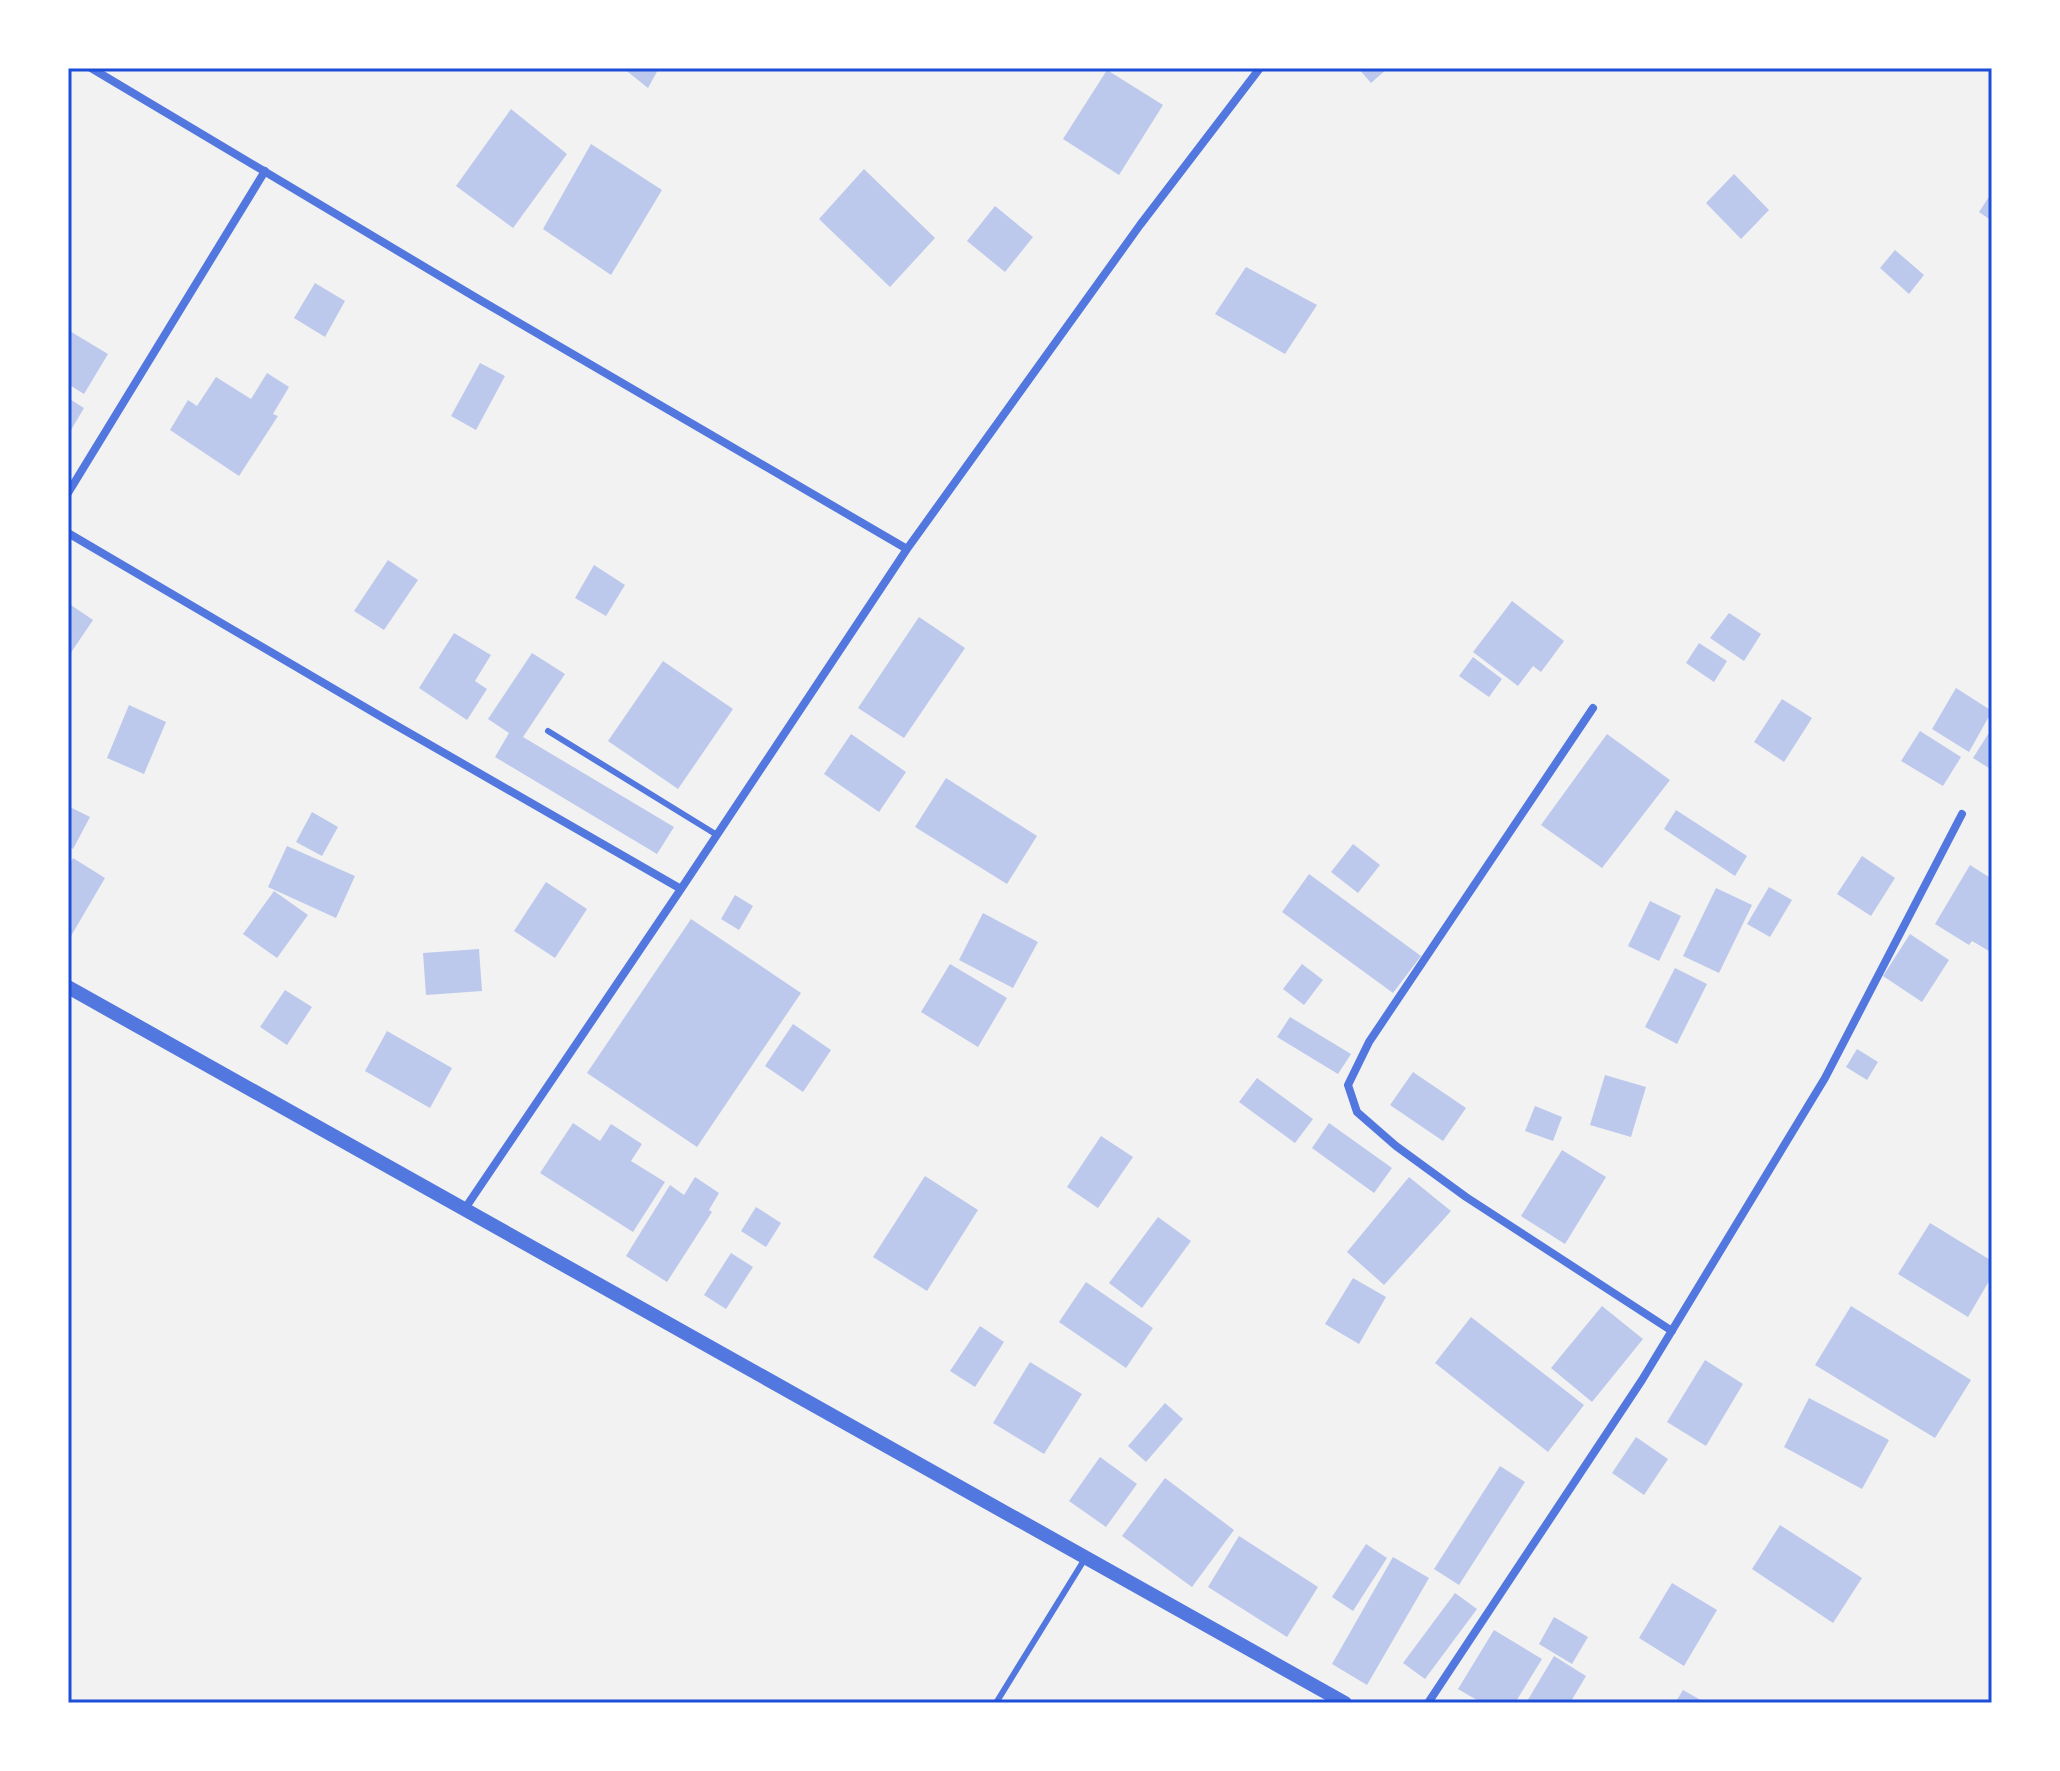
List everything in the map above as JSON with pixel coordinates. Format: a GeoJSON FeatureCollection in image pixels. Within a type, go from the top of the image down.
{"type":"FeatureCollection","features":[{"type":"Feature","properties":{"kind":"street"},"geometry":{"type":"LineString","coordinates":[[91,68],[907,549]]}},
{"type":"Feature","properties":{"kind":"street"},"geometry":{"type":"LineString","coordinates":[[464,1210],[907,549],[1140,225],[1260,68]]}},
{"type":"Feature","properties":{"kind":"street"},"geometry":{"type":"LineString","coordinates":[[68,493],[265,171]]}},
{"type":"Feature","properties":{"kind":"street"},"geometry":{"type":"LineString","coordinates":[[68,533],[681,889]]}},
{"type":"Feature","properties":{"kind":"street"},"geometry":{"type":"LineString","coordinates":[[1593,708],[1369,1042],[1348,1085],[1357,1112],[1396,1146],[1466,1197],[1672,1331]]}},
{"type":"Feature","properties":{"kind":"street"},"geometry":{"type":"LineString","coordinates":[[1428,1703],[1642,1380],[1825,1078],[1962,814]]}},
{"type":"Feature","properties":{"kind":"street"},"geometry":{"type":"LineString","coordinates":[[68,987],[1345,1703]]}},
{"type":"Feature","properties":{"kind":"lane"},"geometry":{"type":"LineString","coordinates":[[548,731],[717,835]]}},
{"type":"Feature","properties":{"kind":"lane"},"geometry":{"type":"LineString","coordinates":[[996,1703],[1086,1557]]}},
{"type":"Feature","properties":{"kind":"building"},"geometry":{"type":"Polygon","coordinates":[[[623,68],[659,68],[648,88],[623,68]]]}},
{"type":"Feature","properties":{"kind":"building"},"geometry":{"type":"Polygon","coordinates":[[[1358,68],[1388,68],[1371,83],[1358,68]]]}},
{"type":"Feature","properties":{"kind":"building"},"geometry":{"type":"Polygon","coordinates":[[[1107,70],[1163,105],[1119,175],[1063,139],[1107,70]]]}},
{"type":"Feature","properties":{"kind":"building"},"geometry":{"type":"Polygon","coordinates":[[[511,109],[567,154],[513,228],[456,186],[511,109]]]}},
{"type":"Feature","properties":{"kind":"building"},"geometry":{"type":"Polygon","coordinates":[[[591,144],[662,190],[611,275],[543,229],[591,144]]]}},
{"type":"Feature","properties":{"kind":"building"},"geometry":{"type":"Polygon","coordinates":[[[864,169],[935,238],[890,287],[819,219],[864,169]]]}},
{"type":"Feature","properties":{"kind":"building"},"geometry":{"type":"Polygon","coordinates":[[[1734,174],[1769,210],[1741,239],[1706,203],[1734,174]]]}},
{"type":"Feature","properties":{"kind":"building"},"geometry":{"type":"Polygon","coordinates":[[[1992,192],[1992,221],[1979,212],[1992,192]]]}},
{"type":"Feature","properties":{"kind":"building"},"geometry":{"type":"Polygon","coordinates":[[[995,206],[1033,237],[1005,272],[967,241],[995,206]]]}},
{"type":"Feature","properties":{"kind":"building"},"geometry":{"type":"Polygon","coordinates":[[[1895,250],[1924,275],[1909,294],[1880,268],[1895,250]]]}},
{"type":"Feature","properties":{"kind":"building"},"geometry":{"type":"Polygon","coordinates":[[[1246,267],[1317,305],[1285,354],[1215,314],[1246,267]]]}},
{"type":"Feature","properties":{"kind":"building"},"geometry":{"type":"Polygon","coordinates":[[[315,283],[345,301],[325,337],[294,318],[315,283]]]}},
{"type":"Feature","properties":{"kind":"building"},"geometry":{"type":"Polygon","coordinates":[[[68,330],[108,354],[84,394],[68,384],[68,330]]]}},
{"type":"Feature","properties":{"kind":"building"},"geometry":{"type":"Polygon","coordinates":[[[480,363],[505,376],[476,430],[451,416],[480,363]]]}},
{"type":"Feature","properties":{"kind":"building"},"geometry":{"type":"Polygon","coordinates":[[[267,373],[289,387],[273,414],[278,416],[239,476],[170,430],[188,400],[197,406],[216,377],[251,399],[267,373]]]}},
{"type":"Feature","properties":{"kind":"building"},"geometry":{"type":"Polygon","coordinates":[[[68,398],[84,408],[68,435],[68,398]]]}},
{"type":"Feature","properties":{"kind":"building"},"geometry":{"type":"Polygon","coordinates":[[[388,560],[418,580],[384,630],[354,611],[388,560]]]}},
{"type":"Feature","properties":{"kind":"building"},"geometry":{"type":"Polygon","coordinates":[[[594,565],[625,585],[606,616],[575,598],[594,565]]]}},
{"type":"Feature","properties":{"kind":"building"},"geometry":{"type":"Polygon","coordinates":[[[1512,601],[1564,641],[1541,672],[1533,666],[1518,686],[1473,652],[1512,601]]]}},
{"type":"Feature","properties":{"kind":"building"},"geometry":{"type":"Polygon","coordinates":[[[68,603],[93,620],[68,657],[68,603]]]}},
{"type":"Feature","properties":{"kind":"building"},"geometry":{"type":"Polygon","coordinates":[[[1729,613],[1761,634],[1744,661],[1710,638],[1729,613]]]}},
{"type":"Feature","properties":{"kind":"building"},"geometry":{"type":"Polygon","coordinates":[[[919,617],[965,648],[904,738],[858,708],[919,617]]]}},
{"type":"Feature","properties":{"kind":"building"},"geometry":{"type":"Polygon","coordinates":[[[454,633],[491,655],[475,681],[487,689],[467,720],[419,688],[454,633]]]}},
{"type":"Feature","properties":{"kind":"building"},"geometry":{"type":"Polygon","coordinates":[[[1699,643],[1727,661],[1714,682],[1686,663],[1699,643]]]}},
{"type":"Feature","properties":{"kind":"building"},"geometry":{"type":"Polygon","coordinates":[[[532,653],[565,674],[523,737],[674,827],[657,854],[495,757],[509,733],[488,719],[532,653]]]}},
{"type":"Feature","properties":{"kind":"building"},"geometry":{"type":"Polygon","coordinates":[[[1473,657],[1502,679],[1489,697],[1459,676],[1473,657]]]}},
{"type":"Feature","properties":{"kind":"building"},"geometry":{"type":"Polygon","coordinates":[[[663,661],[733,709],[678,789],[608,741],[663,661]]]}},
{"type":"Feature","properties":{"kind":"building"},"geometry":{"type":"Polygon","coordinates":[[[1956,688],[1992,711],[1969,752],[1932,729],[1956,688]]]}},
{"type":"Feature","properties":{"kind":"building"},"geometry":{"type":"Polygon","coordinates":[[[1782,699],[1812,718],[1784,762],[1754,742],[1782,699]]]}},
{"type":"Feature","properties":{"kind":"building"},"geometry":{"type":"Polygon","coordinates":[[[129,705],[166,722],[144,774],[107,758],[129,705]]]}},
{"type":"Feature","properties":{"kind":"building"},"geometry":{"type":"Polygon","coordinates":[[[1992,728],[1992,770],[1973,758],[1992,728]]]}},
{"type":"Feature","properties":{"kind":"building"},"geometry":{"type":"Polygon","coordinates":[[[1920,731],[1961,757],[1943,786],[1901,761],[1920,731]]]}},
{"type":"Feature","properties":{"kind":"building"},"geometry":{"type":"Polygon","coordinates":[[[851,734],[906,772],[879,812],[824,774],[851,734]]]}},
{"type":"Feature","properties":{"kind":"building"},"geometry":{"type":"Polygon","coordinates":[[[1607,734],[1670,780],[1602,868],[1541,825],[1607,734]]]}},
{"type":"Feature","properties":{"kind":"building"},"geometry":{"type":"Polygon","coordinates":[[[946,778],[1037,836],[1007,884],[915,827],[946,778]]]}},
{"type":"Feature","properties":{"kind":"building"},"geometry":{"type":"Polygon","coordinates":[[[68,806],[90,817],[73,849],[68,847],[68,806]]]}},
{"type":"Feature","properties":{"kind":"building"},"geometry":{"type":"Polygon","coordinates":[[[1676,810],[1747,856],[1735,876],[1664,829],[1676,810]]]}},
{"type":"Feature","properties":{"kind":"building"},"geometry":{"type":"Polygon","coordinates":[[[312,812],[338,827],[322,856],[296,842],[312,812]]]}},
{"type":"Feature","properties":{"kind":"building"},"geometry":{"type":"Polygon","coordinates":[[[1353,844],[1380,865],[1358,893],[1331,872],[1353,844]]]}},
{"type":"Feature","properties":{"kind":"building"},"geometry":{"type":"Polygon","coordinates":[[[287,846],[355,876],[336,918],[268,887],[287,846]]]}},
{"type":"Feature","properties":{"kind":"building"},"geometry":{"type":"Polygon","coordinates":[[[1862,856],[1895,878],[1871,916],[1837,894],[1862,856]]]}},
{"type":"Feature","properties":{"kind":"building"},"geometry":{"type":"Polygon","coordinates":[[[73,858],[105,878],[71,936],[68,935],[68,867],[73,858]]]}},
{"type":"Feature","properties":{"kind":"building"},"geometry":{"type":"Polygon","coordinates":[[[1970,865],[1992,879],[1992,946],[1989,951],[1972,941],[1969,945],[1935,924],[1970,865]]]}},
{"type":"Feature","properties":{"kind":"building"},"geometry":{"type":"Polygon","coordinates":[[[1309,874],[1421,956],[1393,993],[1282,912],[1309,874]]]}},
{"type":"Feature","properties":{"kind":"building"},"geometry":{"type":"Polygon","coordinates":[[[546,882],[587,909],[555,958],[514,931],[546,882]]]}},
{"type":"Feature","properties":{"kind":"building"},"geometry":{"type":"Polygon","coordinates":[[[1769,887],[1792,900],[1770,937],[1747,924],[1769,887]]]}},
{"type":"Feature","properties":{"kind":"building"},"geometry":{"type":"Polygon","coordinates":[[[1716,888],[1752,905],[1719,973],[1683,956],[1716,888]]]}},
{"type":"Feature","properties":{"kind":"building"},"geometry":{"type":"Polygon","coordinates":[[[274,891],[308,915],[277,958],[243,934],[274,891]]]}},
{"type":"Feature","properties":{"kind":"building"},"geometry":{"type":"Polygon","coordinates":[[[735,895],[753,906],[739,930],[721,919],[735,895]]]}},
{"type":"Feature","properties":{"kind":"building"},"geometry":{"type":"Polygon","coordinates":[[[1650,901],[1681,916],[1659,961],[1628,946],[1650,901]]]}},
{"type":"Feature","properties":{"kind":"building"},"geometry":{"type":"Polygon","coordinates":[[[983,913],[1038,942],[1013,988],[959,960],[983,913]]]}},
{"type":"Feature","properties":{"kind":"building"},"geometry":{"type":"Polygon","coordinates":[[[691,919],[801,993],[697,1147],[587,1073],[691,919]]]}},
{"type":"Feature","properties":{"kind":"building"},"geometry":{"type":"Polygon","coordinates":[[[1910,934],[1949,960],[1922,1002],[1883,976],[1910,934]]]}},
{"type":"Feature","properties":{"kind":"building"},"geometry":{"type":"Polygon","coordinates":[[[479,949],[482,991],[426,995],[423,953],[479,949]]]}},
{"type":"Feature","properties":{"kind":"building"},"geometry":{"type":"Polygon","coordinates":[[[950,964],[1007,998],[978,1047],[921,1012],[950,964]]]}},
{"type":"Feature","properties":{"kind":"building"},"geometry":{"type":"Polygon","coordinates":[[[1302,964],[1323,980],[1304,1005],[1283,989],[1302,964]]]}},
{"type":"Feature","properties":{"kind":"building"},"geometry":{"type":"Polygon","coordinates":[[[1675,968],[1707,984],[1677,1044],[1645,1027],[1675,968]]]}},
{"type":"Feature","properties":{"kind":"building"},"geometry":{"type":"Polygon","coordinates":[[[285,990],[312,1007],[287,1045],[260,1027],[285,990]]]}},
{"type":"Feature","properties":{"kind":"building"},"geometry":{"type":"Polygon","coordinates":[[[1290,1017],[1351,1054],[1338,1074],[1277,1037],[1290,1017]]]}},
{"type":"Feature","properties":{"kind":"building"},"geometry":{"type":"Polygon","coordinates":[[[793,1024],[831,1050],[803,1092],[765,1066],[793,1024]]]}},
{"type":"Feature","properties":{"kind":"building"},"geometry":{"type":"Polygon","coordinates":[[[387,1031],[452,1068],[430,1108],[365,1071],[387,1031]]]}},
{"type":"Feature","properties":{"kind":"building"},"geometry":{"type":"Polygon","coordinates":[[[1857,1049],[1878,1062],[1867,1080],[1846,1067],[1857,1049]]]}},
{"type":"Feature","properties":{"kind":"building"},"geometry":{"type":"Polygon","coordinates":[[[1413,1072],[1466,1108],[1443,1141],[1390,1105],[1413,1072]]]}},
{"type":"Feature","properties":{"kind":"building"},"geometry":{"type":"Polygon","coordinates":[[[1605,1075],[1646,1087],[1631,1137],[1590,1125],[1605,1075]]]}},
{"type":"Feature","properties":{"kind":"building"},"geometry":{"type":"Polygon","coordinates":[[[1257,1078],[1313,1119],[1295,1143],[1239,1102],[1257,1078]]]}},
{"type":"Feature","properties":{"kind":"building"},"geometry":{"type":"Polygon","coordinates":[[[1535,1106],[1562,1117],[1553,1141],[1525,1131],[1535,1106]]]}},
{"type":"Feature","properties":{"kind":"building"},"geometry":{"type":"Polygon","coordinates":[[[573,1123],[600,1141],[611,1124],[642,1144],[631,1161],[665,1182],[633,1232],[540,1173],[573,1123]]]}},
{"type":"Feature","properties":{"kind":"building"},"geometry":{"type":"Polygon","coordinates":[[[1329,1123],[1392,1168],[1374,1193],[1312,1148],[1329,1123]]]}},
{"type":"Feature","properties":{"kind":"building"},"geometry":{"type":"Polygon","coordinates":[[[1101,1136],[1133,1157],[1098,1208],[1067,1187],[1101,1136]]]}},
{"type":"Feature","properties":{"kind":"building"},"geometry":{"type":"Polygon","coordinates":[[[1562,1150],[1606,1177],[1565,1244],[1521,1216],[1562,1150]]]}},
{"type":"Feature","properties":{"kind":"building"},"geometry":{"type":"Polygon","coordinates":[[[925,1176],[978,1210],[927,1291],[873,1257],[925,1176]]]}},
{"type":"Feature","properties":{"kind":"building"},"geometry":{"type":"Polygon","coordinates":[[[695,1177],[719,1193],[709,1210],[712,1212],[667,1282],[626,1256],[670,1185],[684,1195],[695,1177]]]}},
{"type":"Feature","properties":{"kind":"building"},"geometry":{"type":"Polygon","coordinates":[[[1409,1177],[1451,1211],[1384,1285],[1347,1252],[1409,1177]]]}},
{"type":"Feature","properties":{"kind":"building"},"geometry":{"type":"Polygon","coordinates":[[[756,1207],[781,1223],[766,1247],[741,1231],[756,1207]]]}},
{"type":"Feature","properties":{"kind":"building"},"geometry":{"type":"Polygon","coordinates":[[[1158,1217],[1191,1241],[1142,1308],[1109,1283],[1158,1217]]]}},
{"type":"Feature","properties":{"kind":"building"},"geometry":{"type":"Polygon","coordinates":[[[1930,1223],[1992,1261],[1992,1276],[1968,1317],[1898,1274],[1930,1223]]]}},
{"type":"Feature","properties":{"kind":"building"},"geometry":{"type":"Polygon","coordinates":[[[731,1253],[753,1267],[726,1309],[704,1295],[731,1253]]]}},
{"type":"Feature","properties":{"kind":"building"},"geometry":{"type":"Polygon","coordinates":[[[1353,1278],[1386,1297],[1359,1344],[1325,1324],[1353,1278]]]}},
{"type":"Feature","properties":{"kind":"building"},"geometry":{"type":"Polygon","coordinates":[[[1086,1282],[1153,1328],[1126,1368],[1059,1322],[1086,1282]]]}},
{"type":"Feature","properties":{"kind":"building"},"geometry":{"type":"Polygon","coordinates":[[[1602,1306],[1643,1339],[1592,1402],[1551,1368],[1602,1306]]]}},
{"type":"Feature","properties":{"kind":"building"},"geometry":{"type":"Polygon","coordinates":[[[1851,1306],[1971,1380],[1935,1438],[1815,1365],[1851,1306]]]}},
{"type":"Feature","properties":{"kind":"building"},"geometry":{"type":"Polygon","coordinates":[[[1471,1317],[1584,1405],[1548,1452],[1435,1363],[1471,1317]]]}},
{"type":"Feature","properties":{"kind":"building"},"geometry":{"type":"Polygon","coordinates":[[[980,1326],[1004,1342],[975,1387],[950,1371],[980,1326]]]}},
{"type":"Feature","properties":{"kind":"building"},"geometry":{"type":"Polygon","coordinates":[[[1705,1360],[1743,1384],[1706,1446],[1667,1422],[1705,1360]]]}},
{"type":"Feature","properties":{"kind":"building"},"geometry":{"type":"Polygon","coordinates":[[[1030,1362],[1082,1394],[1044,1454],[993,1423],[1030,1362]]]}},
{"type":"Feature","properties":{"kind":"building"},"geometry":{"type":"Polygon","coordinates":[[[1809,1398],[1889,1440],[1862,1489],[1784,1447],[1809,1398]]]}},
{"type":"Feature","properties":{"kind":"building"},"geometry":{"type":"Polygon","coordinates":[[[1165,1403],[1183,1419],[1146,1462],[1128,1446],[1165,1403]]]}},
{"type":"Feature","properties":{"kind":"building"},"geometry":{"type":"Polygon","coordinates":[[[1636,1437],[1668,1459],[1644,1495],[1612,1473],[1636,1437]]]}},
{"type":"Feature","properties":{"kind":"building"},"geometry":{"type":"Polygon","coordinates":[[[1100,1457],[1137,1484],[1106,1527],[1069,1501],[1100,1457]]]}},
{"type":"Feature","properties":{"kind":"building"},"geometry":{"type":"Polygon","coordinates":[[[1500,1466],[1525,1482],[1459,1585],[1434,1569],[1500,1466]]]}},
{"type":"Feature","properties":{"kind":"building"},"geometry":{"type":"Polygon","coordinates":[[[1165,1478],[1234,1530],[1192,1587],[1122,1536],[1165,1478]]]}},
{"type":"Feature","properties":{"kind":"building"},"geometry":{"type":"Polygon","coordinates":[[[1780,1525],[1862,1578],[1833,1623],[1752,1569],[1780,1525]]]}},
{"type":"Feature","properties":{"kind":"building"},"geometry":{"type":"Polygon","coordinates":[[[1239,1536],[1318,1587],[1287,1637],[1208,1587],[1239,1536]]]}},
{"type":"Feature","properties":{"kind":"building"},"geometry":{"type":"Polygon","coordinates":[[[1366,1544],[1387,1558],[1353,1611],[1332,1597],[1366,1544]]]}},
{"type":"Feature","properties":{"kind":"building"},"geometry":{"type":"Polygon","coordinates":[[[1393,1557],[1429,1578],[1367,1685],[1332,1664],[1393,1557]]]}},
{"type":"Feature","properties":{"kind":"building"},"geometry":{"type":"Polygon","coordinates":[[[1672,1583],[1717,1610],[1684,1666],[1639,1638],[1672,1583]]]}},
{"type":"Feature","properties":{"kind":"building"},"geometry":{"type":"Polygon","coordinates":[[[1455,1593],[1477,1609],[1425,1679],[1403,1663],[1455,1593]]]}},
{"type":"Feature","properties":{"kind":"building"},"geometry":{"type":"Polygon","coordinates":[[[1554,1617],[1588,1637],[1572,1664],[1539,1644],[1554,1617]]]}},
{"type":"Feature","properties":{"kind":"building"},"geometry":{"type":"Polygon","coordinates":[[[1494,1630],[1542,1659],[1515,1703],[1482,1703],[1458,1689],[1494,1630]]]}},
{"type":"Feature","properties":{"kind":"building"},"geometry":{"type":"Polygon","coordinates":[[[1554,1656],[1586,1676],[1570,1703],[1526,1703],[1554,1656]]]}},
{"type":"Feature","properties":{"kind":"building"},"geometry":{"type":"Polygon","coordinates":[[[1683,1690],[1706,1703],[1675,1703],[1683,1690]]]}}]}
